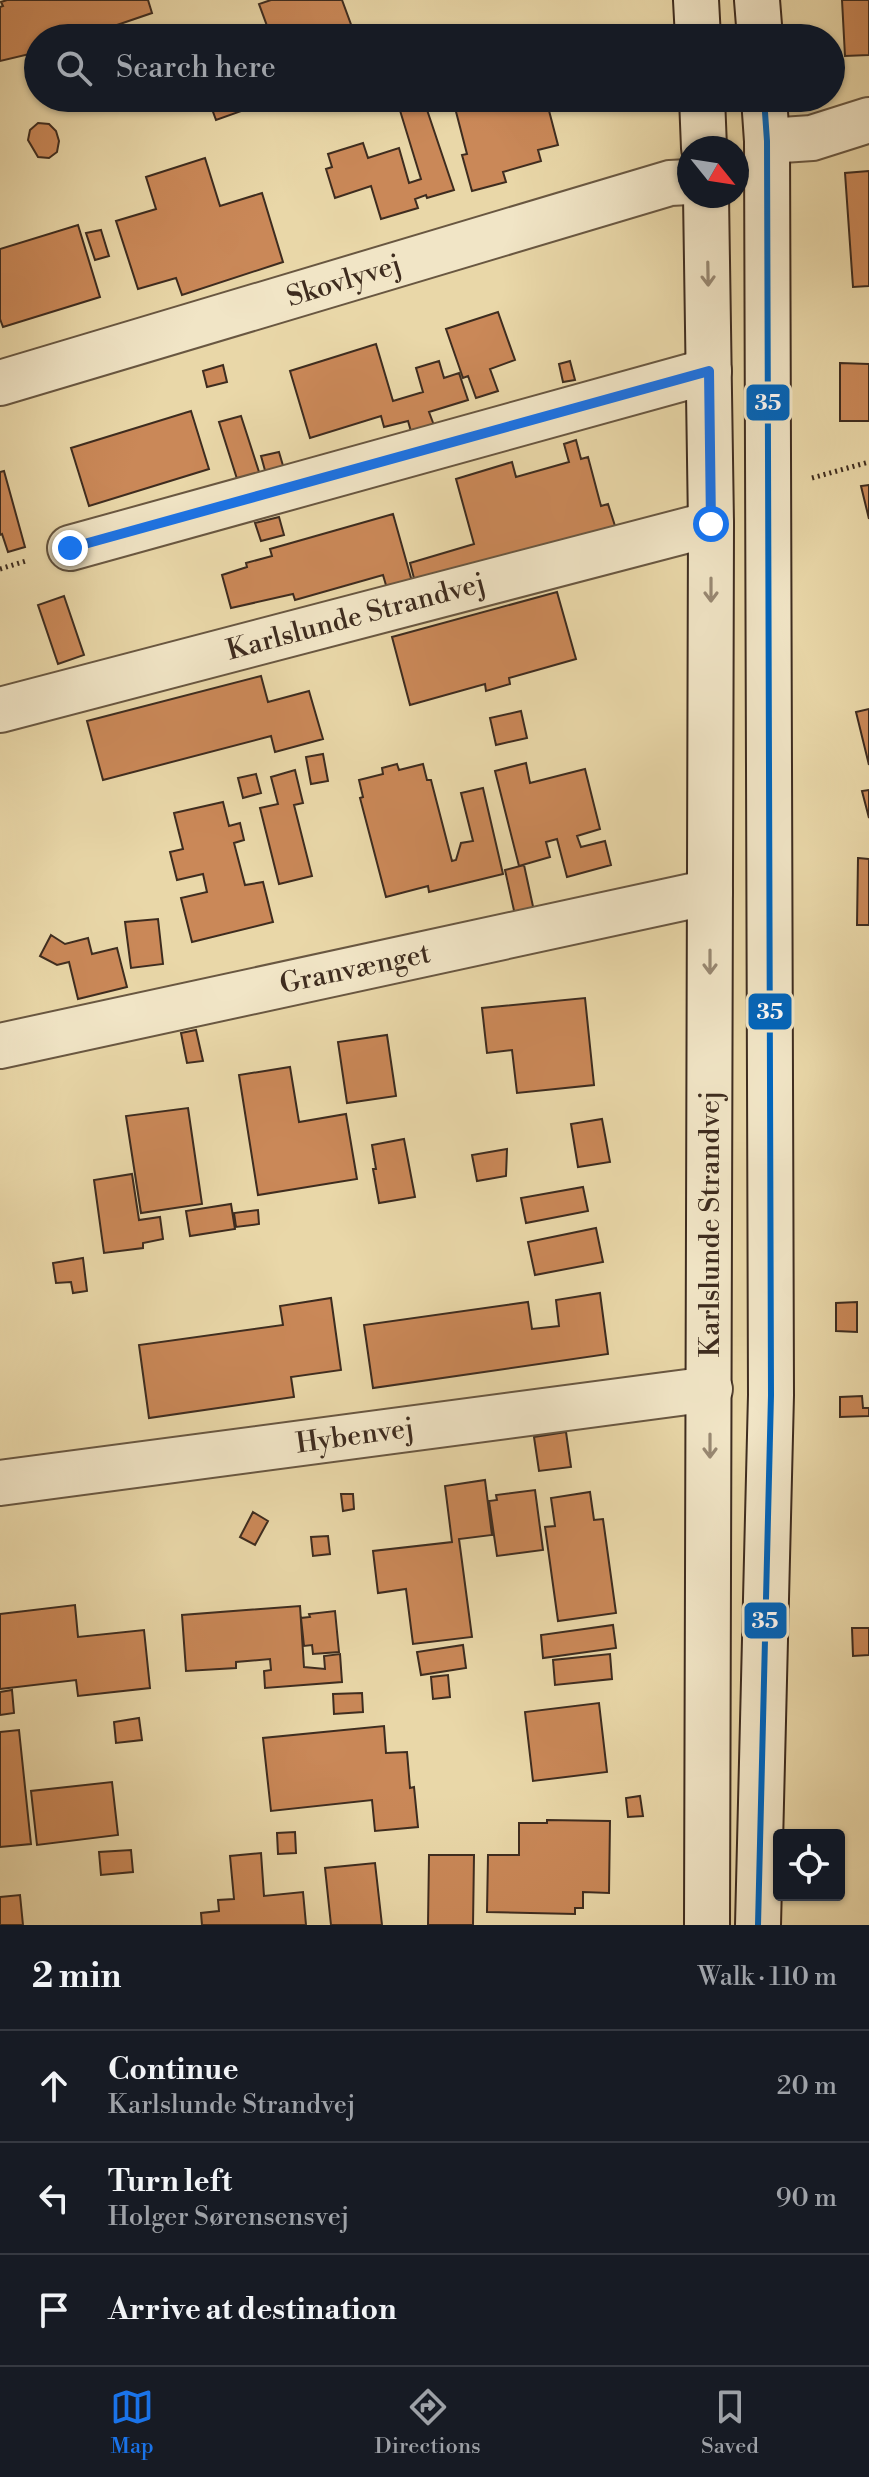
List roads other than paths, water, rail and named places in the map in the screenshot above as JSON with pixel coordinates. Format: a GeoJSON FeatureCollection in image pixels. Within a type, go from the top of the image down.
{"type":"FeatureCollection","features":[{"type":"Feature","properties":{"kind":"main road"},"geometry":{"type":"LineString","coordinates":[[696,0],[697,24]]}},
{"type":"Feature","properties":{"kind":"main road"},"geometry":{"type":"LineString","coordinates":[[757,0],[759,24]]}},
{"type":"Feature","properties":{"kind":"main road"},"geometry":{"type":"LineString","coordinates":[[703,112],[704,136]]}},
{"type":"Feature","properties":{"kind":"main road"},"geometry":{"type":"LineString","coordinates":[[758,1925],[771,1395],[765,112]]}},
{"type":"Feature","properties":{"kind":"main road"},"geometry":{"type":"LineString","coordinates":[[767,141],[812,138],[869,120]]}},
{"type":"Feature","properties":{"kind":"main road","name":"Skovlyvej"},"geometry":{"type":"LineString","coordinates":[[0,383],[677,183]]}},
{"type":"Feature","properties":{"kind":"main road","name":"Karlslunde Strandvej"},"geometry":{"type":"LineString","coordinates":[[706,208],[711,524],[707,1925]]}},
{"type":"Feature","properties":{"kind":"main road"},"geometry":{"type":"LineString","coordinates":[[70,548],[709,371]]}},
{"type":"Feature","properties":{"kind":"main road","name":"Karlslunde Strandvej"},"geometry":{"type":"LineString","coordinates":[[0,710],[711,524]]}},
{"type":"Feature","properties":{"kind":"main road","name":"Granvænget"},"geometry":{"type":"LineString","coordinates":[[0,1046],[710,892]]}},
{"type":"Feature","properties":{"kind":"main road","name":"Hybenvej"},"geometry":{"type":"LineString","coordinates":[[0,1483],[710,1389]]}}]}
